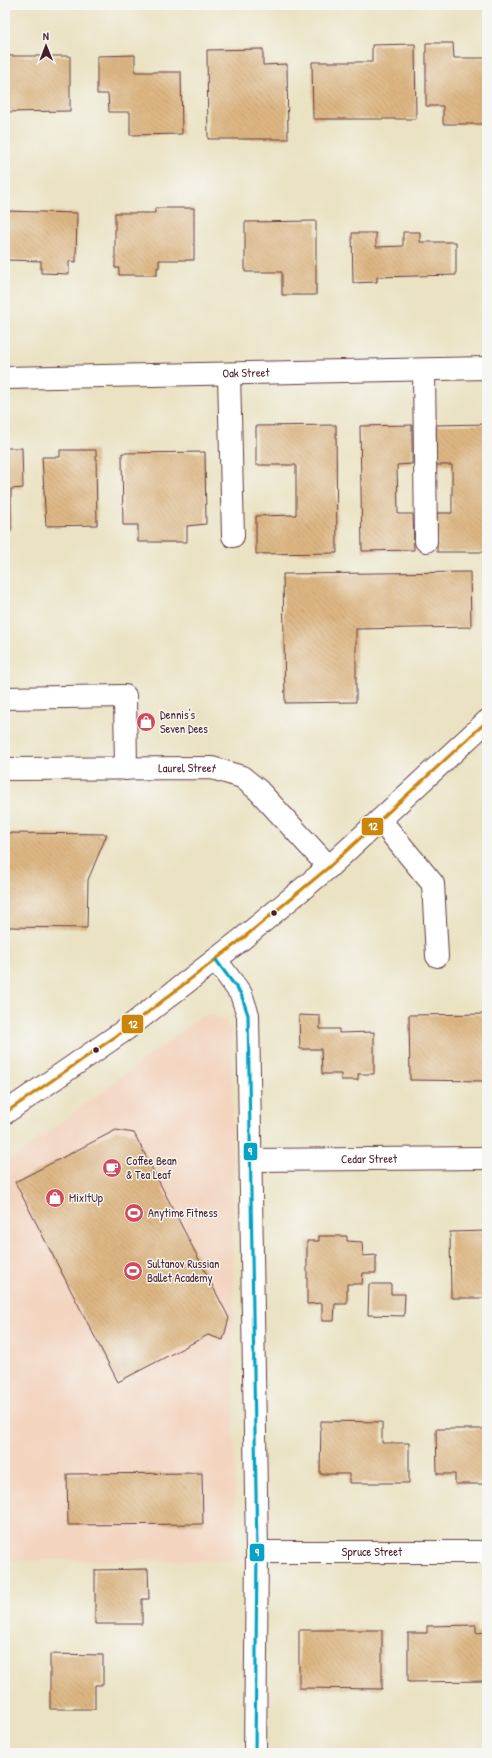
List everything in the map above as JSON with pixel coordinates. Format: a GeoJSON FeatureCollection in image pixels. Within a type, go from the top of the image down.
{"type":"FeatureCollection","features":[{"type":"Feature","properties":{"kind":"street","name":"Oak Street"},"geometry":{"type":"LineString","coordinates":[[5,378],[487,368]]}},
{"type":"Feature","properties":{"kind":"street"},"geometry":{"type":"LineString","coordinates":[[424,370],[426,541]]}},
{"type":"Feature","properties":{"kind":"street"},"geometry":{"type":"LineString","coordinates":[[229,374],[233,536]]}},
{"type":"Feature","properties":{"kind":"street"},"geometry":{"type":"LineString","coordinates":[[5,698],[125,696],[126,769]]}},
{"type":"Feature","properties":{"kind":"street"},"geometry":{"type":"LineString","coordinates":[[5,1113],[125,1030],[216,960],[329,867],[487,722]]}},
{"type":"Feature","properties":{"kind":"street","name":"Laurel Street"},"geometry":{"type":"LineString","coordinates":[[5,769],[212,768],[242,777],[258,790],[329,867]]}},
{"type":"Feature","properties":{"kind":"street"},"geometry":{"type":"LineString","coordinates":[[380,820],[433,884],[437,956]]}},
{"type":"Feature","properties":{"kind":"street"},"geometry":{"type":"LineString","coordinates":[[216,960],[241,994],[248,1015],[257,1552],[256,1753]]}},
{"type":"Feature","properties":{"kind":"street","name":"Cedar Street"},"geometry":{"type":"LineString","coordinates":[[251,1160],[487,1158]]}},
{"type":"Feature","properties":{"kind":"street","name":"Spruce Street"},"geometry":{"type":"LineString","coordinates":[[257,1552],[487,1552]]}},
{"type":"Feature","properties":{"kind":"shaded area"},"geometry":{"type":"Polygon","coordinates":[[[208,1015],[218,1017],[225,1021],[230,1028],[232,1038],[236,1561],[5,1560],[5,1164],[200,1017],[208,1015]]]}},
{"type":"Feature","properties":{"kind":"building"},"geometry":{"type":"Polygon","coordinates":[[[426,43],[453,43],[454,58],[487,58],[487,124],[443,124],[443,106],[426,106],[426,43]]]}},
{"type":"Feature","properties":{"kind":"building"},"geometry":{"type":"Polygon","coordinates":[[[415,44],[416,119],[313,119],[312,62],[372,62],[372,45],[415,44]]]}},
{"type":"Feature","properties":{"kind":"building"},"geometry":{"type":"Polygon","coordinates":[[[263,49],[263,65],[287,64],[288,139],[208,139],[207,50],[263,49]]]}},
{"type":"Feature","properties":{"kind":"building"},"geometry":{"type":"Polygon","coordinates":[[[5,54],[9,54],[9,56],[70,56],[70,111],[5,112],[5,54]]]}},
{"type":"Feature","properties":{"kind":"building"},"geometry":{"type":"Polygon","coordinates":[[[135,55],[135,72],[181,72],[182,134],[130,135],[130,112],[109,112],[108,94],[97,94],[97,56],[135,55]]]}},
{"type":"Feature","properties":{"kind":"building"},"geometry":{"type":"Polygon","coordinates":[[[155,208],[194,208],[194,260],[159,260],[157,275],[119,275],[119,268],[115,268],[115,213],[155,213],[155,208]]]}},
{"type":"Feature","properties":{"kind":"building"},"geometry":{"type":"Polygon","coordinates":[[[5,211],[77,213],[76,262],[69,261],[69,274],[41,273],[41,261],[5,260],[5,211]]]}},
{"type":"Feature","properties":{"kind":"building"},"geometry":{"type":"Polygon","coordinates":[[[316,221],[316,295],[282,295],[282,272],[245,272],[245,222],[316,221]]]}},
{"type":"Feature","properties":{"kind":"building"},"geometry":{"type":"Polygon","coordinates":[[[403,232],[420,232],[420,242],[456,242],[456,275],[377,277],[377,282],[353,283],[352,233],[376,233],[376,247],[403,246],[403,232]]]}},
{"type":"Feature","properties":{"kind":"building"},"geometry":{"type":"Polygon","coordinates":[[[487,424],[487,552],[437,552],[437,513],[452,513],[452,465],[436,465],[436,425],[487,424]]]}},
{"type":"Feature","properties":{"kind":"building"},"geometry":{"type":"Polygon","coordinates":[[[336,425],[337,553],[256,554],[256,516],[296,515],[296,465],[256,465],[256,426],[336,425]]]}},
{"type":"Feature","properties":{"kind":"building"},"geometry":{"type":"Polygon","coordinates":[[[412,425],[412,464],[397,465],[398,514],[413,514],[414,550],[362,551],[360,426],[412,425]]]}},
{"type":"Feature","properties":{"kind":"building"},"geometry":{"type":"Polygon","coordinates":[[[5,448],[22,448],[23,488],[11,489],[11,531],[5,531],[5,448]]]}},
{"type":"Feature","properties":{"kind":"building"},"geometry":{"type":"Polygon","coordinates":[[[60,450],[96,450],[97,525],[46,526],[42,457],[60,457],[60,450]]]}},
{"type":"Feature","properties":{"kind":"building"},"geometry":{"type":"Polygon","coordinates":[[[205,452],[206,524],[187,526],[187,542],[138,542],[138,525],[123,525],[122,453],[205,452]]]}},
{"type":"Feature","properties":{"kind":"building"},"geometry":{"type":"Polygon","coordinates":[[[470,572],[471,627],[356,629],[356,702],[285,703],[283,574],[470,572]]]}},
{"type":"Feature","properties":{"kind":"building"},"geometry":{"type":"Polygon","coordinates":[[[5,833],[107,834],[88,880],[87,928],[5,927],[5,833]]]}},
{"type":"Feature","properties":{"kind":"building"},"geometry":{"type":"Polygon","coordinates":[[[487,1014],[487,1081],[410,1080],[409,1015],[487,1014]]]}},
{"type":"Feature","properties":{"kind":"building"},"geometry":{"type":"Polygon","coordinates":[[[299,1015],[320,1016],[320,1029],[339,1029],[339,1033],[374,1032],[374,1074],[358,1074],[358,1080],[341,1080],[341,1074],[322,1074],[321,1049],[300,1049],[299,1015]]]}},
{"type":"Feature","properties":{"kind":"building"},"geometry":{"type":"Polygon","coordinates":[[[116,1130],[134,1133],[229,1318],[223,1340],[208,1335],[118,1382],[15,1182],[116,1130]]]}},
{"type":"Feature","properties":{"kind":"building"},"geometry":{"type":"Polygon","coordinates":[[[487,1231],[487,1298],[451,1298],[450,1232],[487,1231]]]}},
{"type":"Feature","properties":{"kind":"building"},"geometry":{"type":"Polygon","coordinates":[[[319,1236],[347,1236],[347,1241],[362,1242],[363,1256],[376,1255],[376,1273],[363,1273],[362,1284],[347,1284],[347,1304],[335,1304],[334,1321],[322,1321],[322,1303],[307,1304],[307,1241],[319,1241],[319,1236]]]}},
{"type":"Feature","properties":{"kind":"building"},"geometry":{"type":"Polygon","coordinates":[[[369,1284],[391,1284],[391,1294],[405,1294],[404,1316],[368,1315],[369,1284]]]}},
{"type":"Feature","properties":{"kind":"building"},"geometry":{"type":"Polygon","coordinates":[[[321,1421],[382,1422],[382,1443],[409,1443],[409,1483],[349,1483],[349,1474],[320,1474],[321,1421]]]}},
{"type":"Feature","properties":{"kind":"building"},"geometry":{"type":"Polygon","coordinates":[[[436,1429],[487,1429],[487,1484],[455,1484],[455,1474],[437,1474],[436,1429]]]}},
{"type":"Feature","properties":{"kind":"building"},"geometry":{"type":"Polygon","coordinates":[[[202,1473],[203,1524],[68,1525],[67,1474],[202,1473]]]}},
{"type":"Feature","properties":{"kind":"building"},"geometry":{"type":"Polygon","coordinates":[[[148,1569],[149,1599],[142,1599],[142,1624],[95,1624],[95,1570],[148,1569]]]}},
{"type":"Feature","properties":{"kind":"building"},"geometry":{"type":"Polygon","coordinates":[[[476,1625],[476,1633],[487,1632],[487,1681],[408,1682],[408,1633],[427,1633],[427,1626],[476,1625]]]}},
{"type":"Feature","properties":{"kind":"building"},"geometry":{"type":"Polygon","coordinates":[[[299,1630],[382,1630],[382,1689],[299,1688],[299,1630]]]}},
{"type":"Feature","properties":{"kind":"building"},"geometry":{"type":"Polygon","coordinates":[[[50,1654],[103,1655],[103,1685],[95,1685],[95,1709],[50,1709],[50,1654]]]}},
{"type":"Feature","properties":{"kind":"transit line","name":"12"},"geometry":{"type":"LineString","coordinates":[[5,1113],[125,1030],[242,939],[329,867],[487,721]]}},
{"type":"Feature","properties":{"kind":"transit line","name":"9"},"geometry":{"type":"LineString","coordinates":[[216,960],[241,994],[248,1015],[257,1552],[255,1753]]}},
{"type":"Feature","properties":{"kind":"place","name":"Dennis's Seven Dees"},"geometry":{"type":"Point","coordinates":[146,722]}},
{"type":"Feature","properties":{"kind":"place","name":"Coffee Bean & Tea Leaf"},"geometry":{"type":"Point","coordinates":[112,1168]}},
{"type":"Feature","properties":{"kind":"place","name":"MixItUp"},"geometry":{"type":"Point","coordinates":[55,1198]}},
{"type":"Feature","properties":{"kind":"place","name":"Anytime Fitness"},"geometry":{"type":"Point","coordinates":[134,1213]}},
{"type":"Feature","properties":{"kind":"place","name":"Sultanov Russian Ballet Academy"},"geometry":{"type":"Point","coordinates":[133,1271]}}]}
